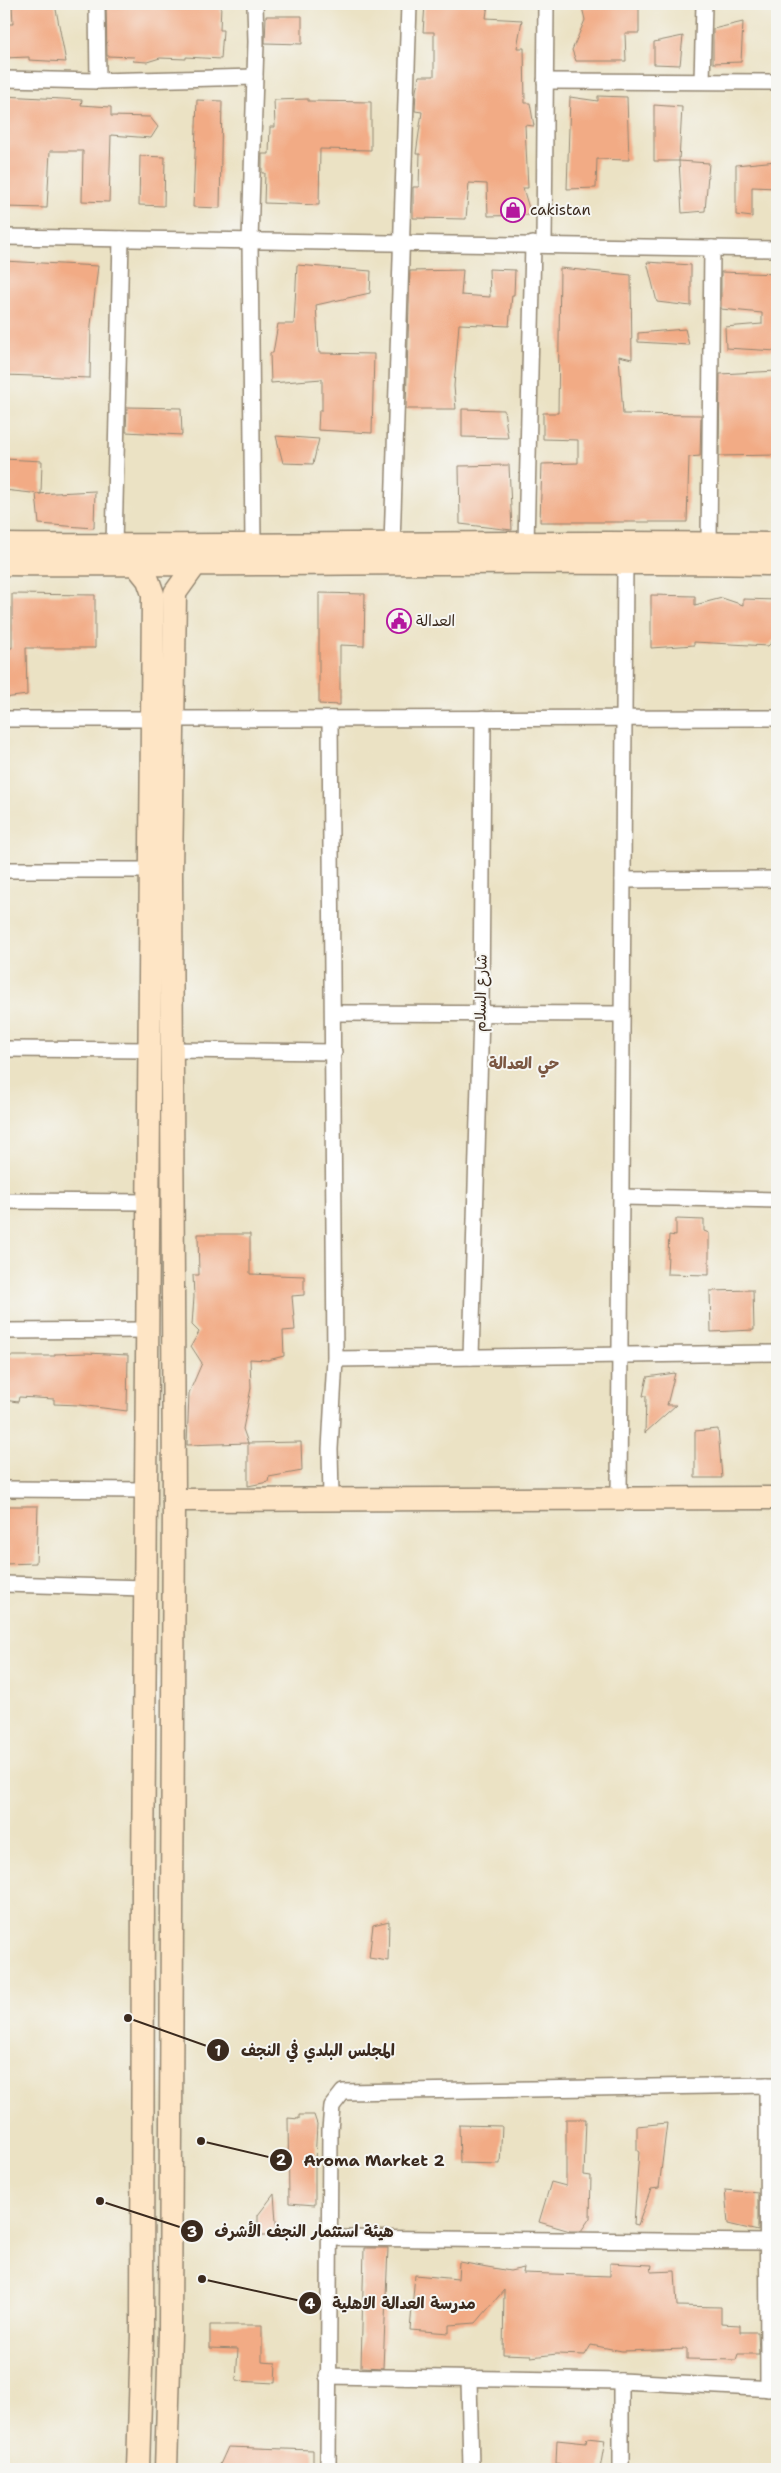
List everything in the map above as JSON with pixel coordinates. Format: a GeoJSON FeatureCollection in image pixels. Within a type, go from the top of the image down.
{"type":"FeatureCollection","features":[{"type":"Feature","properties":{"kind":"street"},"geometry":{"type":"LineString","coordinates":[[97,4],[98,82]]}},
{"type":"Feature","properties":{"kind":"street"},"geometry":{"type":"LineString","coordinates":[[254,544],[250,240],[255,77],[255,4]]}},
{"type":"Feature","properties":{"kind":"street"},"geometry":{"type":"LineString","coordinates":[[392,555],[409,4]]}},
{"type":"Feature","properties":{"kind":"street"},"geometry":{"type":"LineString","coordinates":[[526,543],[545,81],[546,4]]}},
{"type":"Feature","properties":{"kind":"street"},"geometry":{"type":"LineString","coordinates":[[702,81],[704,4]]}},
{"type":"Feature","properties":{"kind":"street"},"geometry":{"type":"LineString","coordinates":[[4,79],[98,82],[255,77]]}},
{"type":"Feature","properties":{"kind":"street"},"geometry":{"type":"LineString","coordinates":[[545,81],[777,82]]}},
{"type":"Feature","properties":{"kind":"street"},"geometry":{"type":"LineString","coordinates":[[4,237],[777,249]]}},
{"type":"Feature","properties":{"kind":"street"},"geometry":{"type":"LineString","coordinates":[[114,546],[121,239]]}},
{"type":"Feature","properties":{"kind":"street"},"geometry":{"type":"LineString","coordinates":[[709,543],[712,248]]}},
{"type":"Feature","properties":{"kind":"street"},"geometry":{"type":"LineString","coordinates":[[4,564],[196,565],[392,555],[526,543],[777,544]]}},
{"type":"Feature","properties":{"kind":"street"},"geometry":{"type":"LineString","coordinates":[[4,545],[254,544],[392,555],[777,564]]}},
{"type":"Feature","properties":{"kind":"street"},"geometry":{"type":"LineString","coordinates":[[619,1500],[625,561]]}},
{"type":"Feature","properties":{"kind":"street"},"geometry":{"type":"LineString","coordinates":[[136,565],[148,580],[164,594]]}},
{"type":"Feature","properties":{"kind":"street"},"geometry":{"type":"LineString","coordinates":[[166,2469],[170,2334],[174,1329],[172,1050],[162,719],[164,594],[196,565]]}},
{"type":"Feature","properties":{"kind":"street","name":"شارع السلام"},"geometry":{"type":"LineString","coordinates":[[471,1357],[481,1015],[483,718]]}},
{"type":"Feature","properties":{"kind":"street"},"geometry":{"type":"LineString","coordinates":[[4,719],[777,718]]}},
{"type":"Feature","properties":{"kind":"street"},"geometry":{"type":"LineString","coordinates":[[138,2469],[142,2334],[143,1874],[151,870],[162,719]]}},
{"type":"Feature","properties":{"kind":"street"},"geometry":{"type":"LineString","coordinates":[[330,719],[335,1359],[330,1449],[331,1498]]}},
{"type":"Feature","properties":{"kind":"street"},"geometry":{"type":"LineString","coordinates":[[4,870],[151,870]]}},
{"type":"Feature","properties":{"kind":"street"},"geometry":{"type":"LineString","coordinates":[[623,880],[777,879]]}},
{"type":"Feature","properties":{"kind":"street"},"geometry":{"type":"LineString","coordinates":[[333,1013],[622,1014]]}},
{"type":"Feature","properties":{"kind":"street"},"geometry":{"type":"LineString","coordinates":[[4,1049],[150,1050]]}},
{"type":"Feature","properties":{"kind":"street"},"geometry":{"type":"LineString","coordinates":[[172,1050],[334,1052]]}},
{"type":"Feature","properties":{"kind":"street"},"geometry":{"type":"LineString","coordinates":[[621,1197],[777,1200]]}},
{"type":"Feature","properties":{"kind":"street"},"geometry":{"type":"LineString","coordinates":[[4,1201],[148,1202]]}},
{"type":"Feature","properties":{"kind":"street"},"geometry":{"type":"LineString","coordinates":[[4,1331],[174,1329]]}},
{"type":"Feature","properties":{"kind":"street"},"geometry":{"type":"LineString","coordinates":[[335,1359],[777,1354]]}},
{"type":"Feature","properties":{"kind":"street"},"geometry":{"type":"LineString","coordinates":[[4,1489],[147,1490]]}},
{"type":"Feature","properties":{"kind":"street"},"geometry":{"type":"LineString","coordinates":[[174,1500],[777,1498]]}},
{"type":"Feature","properties":{"kind":"street"},"geometry":{"type":"LineString","coordinates":[[4,1584],[145,1588]]}},
{"type":"Feature","properties":{"kind":"street"},"geometry":{"type":"LineString","coordinates":[[143,1874],[172,1875]]}},
{"type":"Feature","properties":{"kind":"street"},"geometry":{"type":"LineString","coordinates":[[327,2376],[621,2381],[773,2389],[768,2242],[772,2085],[343,2092],[332,2106],[330,2130],[327,2376],[328,2469]]}},
{"type":"Feature","properties":{"kind":"street"},"geometry":{"type":"LineString","coordinates":[[330,2238],[768,2242]]}},
{"type":"Feature","properties":{"kind":"street"},"geometry":{"type":"LineString","coordinates":[[469,2379],[471,2469]]}},
{"type":"Feature","properties":{"kind":"street"},"geometry":{"type":"LineString","coordinates":[[621,2381],[621,2469]]}},
{"type":"Feature","properties":{"kind":"building"},"geometry":{"type":"Polygon","coordinates":[[[12,4],[55,4],[66,62],[29,60],[29,57],[4,58],[4,24],[13,24],[12,4]]]}},
{"type":"Feature","properties":{"kind":"building"},"geometry":{"type":"Polygon","coordinates":[[[106,4],[221,4],[220,30],[223,30],[221,59],[160,58],[147,62],[133,61],[134,57],[107,56],[106,4]]]}},
{"type":"Feature","properties":{"kind":"building"},"geometry":{"type":"Polygon","coordinates":[[[425,4],[488,4],[486,18],[522,20],[517,48],[524,48],[525,103],[530,103],[534,126],[525,125],[528,188],[523,188],[531,215],[488,216],[487,184],[469,183],[466,219],[413,218],[413,187],[419,187],[420,154],[416,154],[422,112],[415,111],[416,91],[419,76],[434,76],[434,32],[423,32],[425,4]]]}},
{"type":"Feature","properties":{"kind":"building"},"geometry":{"type":"Polygon","coordinates":[[[639,4],[639,33],[625,33],[626,61],[576,61],[572,50],[585,20],[582,7],[639,4]]]}},
{"type":"Feature","properties":{"kind":"building"},"geometry":{"type":"Polygon","coordinates":[[[266,16],[302,16],[302,44],[265,43],[266,16]]]}},
{"type":"Feature","properties":{"kind":"building"},"geometry":{"type":"Polygon","coordinates":[[[743,22],[741,62],[713,63],[713,29],[743,22]]]}},
{"type":"Feature","properties":{"kind":"building"},"geometry":{"type":"Polygon","coordinates":[[[683,36],[680,65],[654,64],[654,42],[683,36]]]}},
{"type":"Feature","properties":{"kind":"building"},"geometry":{"type":"Polygon","coordinates":[[[4,96],[82,100],[81,105],[111,107],[111,116],[150,117],[158,127],[151,138],[111,135],[109,202],[82,201],[83,151],[50,151],[47,208],[4,207],[4,96]]]}},
{"type":"Feature","properties":{"kind":"building"},"geometry":{"type":"Polygon","coordinates":[[[598,96],[627,97],[629,160],[597,159],[596,188],[567,189],[570,97],[598,101],[598,96]]]}},
{"type":"Feature","properties":{"kind":"building"},"geometry":{"type":"Polygon","coordinates":[[[308,99],[308,101],[371,102],[371,150],[320,149],[319,205],[264,203],[265,173],[262,173],[262,154],[269,154],[270,127],[275,127],[274,100],[308,99]]]}},
{"type":"Feature","properties":{"kind":"building"},"geometry":{"type":"Polygon","coordinates":[[[197,100],[222,101],[220,208],[193,207],[197,100]]]}},
{"type":"Feature","properties":{"kind":"building"},"geometry":{"type":"Polygon","coordinates":[[[654,105],[682,107],[679,161],[654,161],[654,105]]]}},
{"type":"Feature","properties":{"kind":"building"},"geometry":{"type":"Polygon","coordinates":[[[140,156],[165,157],[164,206],[139,205],[140,156]]]}},
{"type":"Feature","properties":{"kind":"building"},"geometry":{"type":"Polygon","coordinates":[[[679,161],[709,163],[705,211],[682,213],[679,161]]]}},
{"type":"Feature","properties":{"kind":"building"},"geometry":{"type":"Polygon","coordinates":[[[777,161],[777,188],[752,187],[752,217],[736,215],[736,165],[777,161]]]}},
{"type":"Feature","properties":{"kind":"building"},"geometry":{"type":"Polygon","coordinates":[[[4,261],[98,266],[91,325],[90,378],[4,375],[4,261]]]}},
{"type":"Feature","properties":{"kind":"building"},"geometry":{"type":"Polygon","coordinates":[[[647,262],[691,265],[691,306],[657,302],[647,262]]]}},
{"type":"Feature","properties":{"kind":"building"},"geometry":{"type":"Polygon","coordinates":[[[297,265],[371,271],[370,293],[316,305],[319,353],[374,354],[372,433],[318,430],[319,410],[322,410],[322,379],[271,383],[270,353],[273,353],[278,324],[294,324],[297,265]]]}},
{"type":"Feature","properties":{"kind":"building"},"geometry":{"type":"Polygon","coordinates":[[[560,268],[631,275],[632,359],[619,356],[623,414],[701,415],[700,456],[689,457],[687,522],[540,522],[542,464],[578,463],[578,440],[543,439],[543,413],[558,413],[560,268]]]}},
{"type":"Feature","properties":{"kind":"building"},"geometry":{"type":"Polygon","coordinates":[[[489,269],[515,270],[514,295],[512,295],[509,326],[459,324],[454,386],[456,409],[406,409],[410,271],[463,270],[461,295],[490,297],[489,269]]]}},
{"type":"Feature","properties":{"kind":"building"},"geometry":{"type":"Polygon","coordinates":[[[721,272],[777,274],[777,351],[726,348],[725,327],[762,324],[762,313],[721,309],[721,272]]]}},
{"type":"Feature","properties":{"kind":"building"},"geometry":{"type":"Polygon","coordinates":[[[685,329],[689,345],[638,342],[638,333],[685,329]]]}},
{"type":"Feature","properties":{"kind":"building"},"geometry":{"type":"Polygon","coordinates":[[[777,371],[777,455],[719,456],[720,374],[777,371]]]}},
{"type":"Feature","properties":{"kind":"building"},"geometry":{"type":"Polygon","coordinates":[[[127,407],[181,408],[182,435],[126,432],[127,407]]]}},
{"type":"Feature","properties":{"kind":"building"},"geometry":{"type":"Polygon","coordinates":[[[462,409],[504,410],[508,438],[462,437],[462,409]]]}},
{"type":"Feature","properties":{"kind":"building"},"geometry":{"type":"Polygon","coordinates":[[[276,436],[319,439],[313,464],[283,463],[276,436]]]}},
{"type":"Feature","properties":{"kind":"building"},"geometry":{"type":"Polygon","coordinates":[[[4,459],[42,461],[41,494],[4,490],[4,459]]]}},
{"type":"Feature","properties":{"kind":"building"},"geometry":{"type":"Polygon","coordinates":[[[509,465],[512,530],[460,524],[459,466],[509,465]]]}},
{"type":"Feature","properties":{"kind":"building"},"geometry":{"type":"Polygon","coordinates":[[[95,491],[94,528],[39,524],[36,494],[95,491]]]}},
{"type":"Feature","properties":{"kind":"building"},"geometry":{"type":"Polygon","coordinates":[[[319,593],[365,594],[364,646],[340,645],[340,705],[319,704],[319,593]]]}},
{"type":"Feature","properties":{"kind":"building"},"geometry":{"type":"Polygon","coordinates":[[[12,594],[95,595],[95,648],[26,648],[27,695],[4,698],[4,648],[12,648],[12,594]]]}},
{"type":"Feature","properties":{"kind":"building"},"geometry":{"type":"Polygon","coordinates":[[[651,595],[695,596],[695,605],[722,598],[743,605],[743,599],[777,600],[777,637],[768,646],[694,642],[694,645],[651,648],[651,595]]]}},
{"type":"Feature","properties":{"kind":"building"},"geometry":{"type":"Polygon","coordinates":[[[676,1219],[704,1220],[704,1231],[709,1233],[709,1275],[667,1274],[669,1235],[676,1236],[676,1219]]]}},
{"type":"Feature","properties":{"kind":"building"},"geometry":{"type":"Polygon","coordinates":[[[198,1234],[250,1234],[250,1274],[304,1276],[304,1295],[292,1296],[295,1330],[283,1331],[284,1356],[268,1360],[250,1359],[251,1388],[243,1429],[248,1443],[187,1445],[189,1393],[202,1363],[191,1346],[199,1332],[192,1325],[193,1275],[199,1275],[198,1234]]]}},
{"type":"Feature","properties":{"kind":"building"},"geometry":{"type":"Polygon","coordinates":[[[753,1290],[754,1330],[711,1332],[710,1291],[753,1290]]]}},
{"type":"Feature","properties":{"kind":"building"},"geometry":{"type":"Polygon","coordinates":[[[55,1354],[128,1355],[127,1411],[54,1404],[54,1399],[19,1397],[18,1402],[4,1400],[4,1356],[55,1356],[55,1354]]]}},
{"type":"Feature","properties":{"kind":"building"},"geometry":{"type":"Polygon","coordinates":[[[675,1373],[667,1405],[676,1405],[645,1433],[646,1396],[643,1396],[647,1377],[675,1373]]]}},
{"type":"Feature","properties":{"kind":"building"},"geometry":{"type":"Polygon","coordinates":[[[718,1429],[722,1478],[695,1478],[695,1431],[718,1429]]]}},
{"type":"Feature","properties":{"kind":"building"},"geometry":{"type":"Polygon","coordinates":[[[301,1442],[302,1471],[269,1477],[268,1482],[248,1486],[248,1443],[301,1442]]]}},
{"type":"Feature","properties":{"kind":"building"},"geometry":{"type":"Polygon","coordinates":[[[4,1506],[38,1506],[36,1563],[4,1564],[4,1506]]]}},
{"type":"Feature","properties":{"kind":"building"},"geometry":{"type":"Polygon","coordinates":[[[389,1921],[388,1961],[369,1958],[373,1925],[389,1921]]]}},
{"type":"Feature","properties":{"kind":"building"},"geometry":{"type":"Polygon","coordinates":[[[299,2115],[314,2115],[317,2124],[315,2205],[289,2203],[288,2118],[299,2119],[299,2115]]]}},
{"type":"Feature","properties":{"kind":"building"},"geometry":{"type":"Polygon","coordinates":[[[566,2119],[586,2119],[584,2175],[591,2176],[590,2218],[581,2231],[570,2231],[539,2222],[551,2182],[566,2186],[566,2119]]]}},
{"type":"Feature","properties":{"kind":"building"},"geometry":{"type":"Polygon","coordinates":[[[667,2123],[659,2188],[651,2189],[638,2225],[634,2224],[639,2151],[637,2151],[637,2126],[667,2123]]]}},
{"type":"Feature","properties":{"kind":"building"},"geometry":{"type":"Polygon","coordinates":[[[459,2125],[502,2126],[500,2164],[460,2163],[459,2125]]]}},
{"type":"Feature","properties":{"kind":"building"},"geometry":{"type":"Polygon","coordinates":[[[725,2190],[758,2193],[758,2231],[728,2224],[725,2190]]]}},
{"type":"Feature","properties":{"kind":"building"},"geometry":{"type":"Polygon","coordinates":[[[274,2194],[277,2235],[258,2235],[258,2215],[274,2194]]]}},
{"type":"Feature","properties":{"kind":"building"},"geometry":{"type":"Polygon","coordinates":[[[364,2248],[388,2248],[383,2368],[361,2367],[364,2248]]]}},
{"type":"Feature","properties":{"kind":"building"},"geometry":{"type":"Polygon","coordinates":[[[459,2262],[510,2271],[524,2268],[523,2273],[610,2276],[610,2263],[652,2265],[651,2272],[675,2271],[677,2306],[721,2307],[721,2324],[740,2325],[740,2332],[758,2332],[759,2354],[738,2354],[736,2360],[687,2359],[687,2349],[622,2351],[591,2345],[585,2355],[557,2354],[531,2357],[531,2355],[503,2354],[504,2290],[476,2323],[449,2325],[449,2333],[410,2330],[415,2275],[458,2279],[459,2262]]]}},
{"type":"Feature","properties":{"kind":"building"},"geometry":{"type":"Polygon","coordinates":[[[210,2325],[262,2325],[262,2362],[276,2363],[275,2383],[236,2381],[238,2349],[210,2348],[210,2325]]]}},
{"type":"Feature","properties":{"kind":"building"},"geometry":{"type":"Polygon","coordinates":[[[587,2438],[605,2440],[600,2469],[578,2469],[556,2463],[557,2440],[586,2443],[587,2438]]]}},
{"type":"Feature","properties":{"kind":"building"},"geometry":{"type":"Polygon","coordinates":[[[228,2447],[313,2450],[313,2466],[308,2466],[307,2469],[218,2469],[228,2447]]]}},
{"type":"Feature","properties":{"kind":"place","name":"cakistan"},"geometry":{"type":"Point","coordinates":[513,210]}},
{"type":"Feature","properties":{"kind":"place","name":"العدالة"},"geometry":{"type":"Point","coordinates":[399,621]}},
{"type":"Feature","properties":{"kind":"place","name":"المجلس البلدي في النجف"},"geometry":{"type":"Point","coordinates":[128,2018]}},
{"type":"Feature","properties":{"kind":"place","name":"Aroma Market 2"},"geometry":{"type":"Point","coordinates":[201,2141]}},
{"type":"Feature","properties":{"kind":"place","name":"هيئة استثمار النجف الأشرف"},"geometry":{"type":"Point","coordinates":[100,2201]}},
{"type":"Feature","properties":{"kind":"place","name":"مدرسة العدالة الاهلية"},"geometry":{"type":"Point","coordinates":[202,2279]}},
{"type":"Feature","properties":{"kind":"district","name":"حي العدالة"},"geometry":{"type":"Point","coordinates":[524,1063]}}]}
